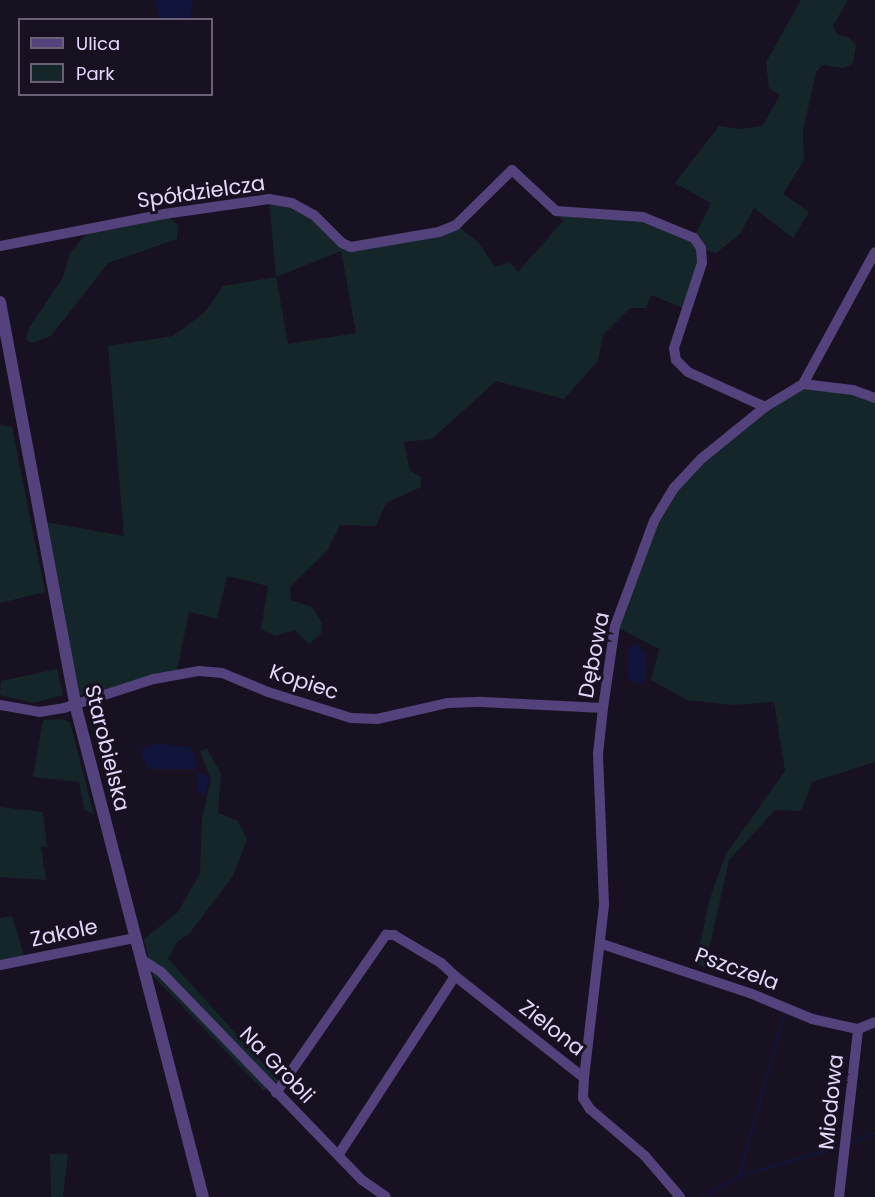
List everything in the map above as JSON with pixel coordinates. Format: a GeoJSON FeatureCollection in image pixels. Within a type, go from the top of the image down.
{"type":"FeatureCollection","features":[{"type":"Feature","properties":{"kind":"street","name":"Spółdzielcza"},"geometry":{"type":"LineString","coordinates":[[0,246],[164,214],[269,200],[292,203],[314,215],[351,247],[439,232],[456,225],[512,170],[556,211],[643,217],[694,238],[701,248],[702,263],[674,348],[676,360],[688,372],[765,406]]}},
{"type":"Feature","properties":{"kind":"street"},"geometry":{"type":"LineString","coordinates":[[875,252],[803,384],[853,390],[875,398]]}},
{"type":"Feature","properties":{"kind":"street","name":"Starobielska"},"geometry":{"type":"LineString","coordinates":[[0,302],[75,704],[203,1197]]}},
{"type":"Feature","properties":{"kind":"street","name":"Dębowa"},"geometry":{"type":"LineString","coordinates":[[584,1078],[602,944],[603,824],[598,754],[615,626],[654,521],[674,488],[701,459],[765,406],[803,384]]}},
{"type":"Feature","properties":{"kind":"street","name":"Kopiec"},"geometry":{"type":"LineString","coordinates":[[0,705],[39,712],[75,704],[154,679],[199,671],[222,673],[268,692],[351,718],[377,719],[448,703],[482,702],[603,708]]}},
{"type":"Feature","properties":{"kind":"street","name":"Zielona"},"geometry":{"type":"LineString","coordinates":[[276,1093],[386,935],[394,935],[441,963],[584,1078],[583,1098],[590,1109],[645,1156],[680,1197]]}},
{"type":"Feature","properties":{"kind":"street","name":"Zakole"},"geometry":{"type":"LineString","coordinates":[[0,965],[135,938]]}},
{"type":"Feature","properties":{"kind":"street","name":"Pszczela"},"geometry":{"type":"LineString","coordinates":[[602,944],[742,990],[812,1019],[858,1029]]}},
{"type":"Feature","properties":{"kind":"street","name":"Na Grobli"},"geometry":{"type":"LineString","coordinates":[[141,958],[160,972],[362,1180],[386,1197]]}},
{"type":"Feature","properties":{"kind":"street"},"geometry":{"type":"LineString","coordinates":[[339,1154],[455,976]]}},
{"type":"Feature","properties":{"kind":"street","name":"Miodowa"},"geometry":{"type":"LineString","coordinates":[[839,1197],[858,1029],[875,1022]]}},
{"type":"Feature","properties":{"kind":"green space"},"geometry":{"type":"Polygon","coordinates":[[[801,0],[848,0],[833,26],[837,35],[848,37],[856,45],[853,63],[844,68],[822,65],[816,72],[803,131],[804,160],[783,194],[809,212],[793,238],[754,208],[740,234],[716,253],[701,249],[688,310],[651,295],[646,308],[630,308],[603,335],[598,361],[564,399],[496,381],[432,439],[404,442],[410,471],[421,477],[421,487],[386,503],[376,526],[340,525],[327,551],[290,587],[291,600],[312,607],[322,623],[321,634],[309,644],[295,630],[275,636],[261,629],[268,586],[227,576],[217,619],[189,612],[176,675],[79,695],[46,522],[124,536],[108,346],[173,336],[205,312],[223,286],[276,277],[269,199],[292,203],[351,247],[456,225],[478,242],[495,267],[510,262],[518,272],[563,221],[556,211],[614,213],[694,237],[711,203],[675,183],[719,126],[741,129],[762,126],[780,95],[769,88],[766,62],[801,0]],[[341,251],[276,277],[288,344],[356,333],[341,251]]]}},
{"type":"Feature","properties":{"kind":"green space"},"geometry":{"type":"Polygon","coordinates":[[[164,214],[178,225],[177,239],[108,263],[51,336],[32,343],[26,340],[29,328],[63,277],[70,253],[91,229],[164,214]]]}},
{"type":"Feature","properties":{"kind":"green space"},"geometry":{"type":"Polygon","coordinates":[[[803,384],[875,400],[875,762],[812,782],[801,811],[775,810],[729,860],[705,967],[696,964],[709,901],[726,854],[785,771],[774,702],[732,705],[687,700],[651,680],[659,649],[615,626],[654,521],[701,459],[803,384]]]}},
{"type":"Feature","properties":{"kind":"green space"},"geometry":{"type":"Polygon","coordinates":[[[0,425],[12,427],[45,592],[0,603],[0,425]]]}},
{"type":"Feature","properties":{"kind":"green space"},"geometry":{"type":"Polygon","coordinates":[[[57,669],[63,695],[33,703],[0,695],[1,681],[57,669]]]}},
{"type":"Feature","properties":{"kind":"green space"},"geometry":{"type":"Polygon","coordinates":[[[63,719],[70,722],[94,815],[84,809],[79,782],[33,777],[43,720],[63,719]]]}},
{"type":"Feature","properties":{"kind":"green space"},"geometry":{"type":"Polygon","coordinates":[[[207,748],[221,774],[218,813],[238,821],[247,839],[233,876],[189,934],[177,942],[168,959],[280,1082],[263,1090],[153,976],[144,939],[178,912],[200,873],[202,818],[211,780],[200,751],[207,748]]]}},
{"type":"Feature","properties":{"kind":"green space"},"geometry":{"type":"Polygon","coordinates":[[[0,807],[43,812],[47,847],[41,847],[46,880],[0,877],[0,807]]]}},
{"type":"Feature","properties":{"kind":"green space"},"geometry":{"type":"Polygon","coordinates":[[[12,916],[24,956],[0,960],[0,918],[12,916]]]}},
{"type":"Feature","properties":{"kind":"green space"},"geometry":{"type":"Polygon","coordinates":[[[50,1154],[68,1154],[63,1197],[51,1197],[50,1154]]]}},
{"type":"Feature","properties":{"kind":"shaded area"},"geometry":{"type":"Polygon","coordinates":[[[155,0],[192,0],[190,18],[160,18],[155,0]]]}},
{"type":"Feature","properties":{"kind":"shaded area"},"geometry":{"type":"Polygon","coordinates":[[[636,644],[645,652],[645,679],[640,684],[628,679],[627,650],[636,644]]]}},
{"type":"Feature","properties":{"kind":"shaded area"},"geometry":{"type":"Polygon","coordinates":[[[157,743],[191,748],[197,765],[194,769],[148,769],[141,753],[143,748],[157,743]]]}},
{"type":"Feature","properties":{"kind":"shaded area"},"geometry":{"type":"Polygon","coordinates":[[[197,772],[209,777],[205,796],[197,791],[197,772]]]}},
{"type":"Feature","properties":{"kind":"waterway"},"geometry":{"type":"LineString","coordinates":[[739,1176],[785,1012]]}},
{"type":"Feature","properties":{"kind":"waterway"},"geometry":{"type":"LineString","coordinates":[[850,1144],[875,1133]]}},
{"type":"Feature","properties":{"kind":"waterway"},"geometry":{"type":"LineString","coordinates":[[702,1197],[739,1176],[840,1147]]}}]}
